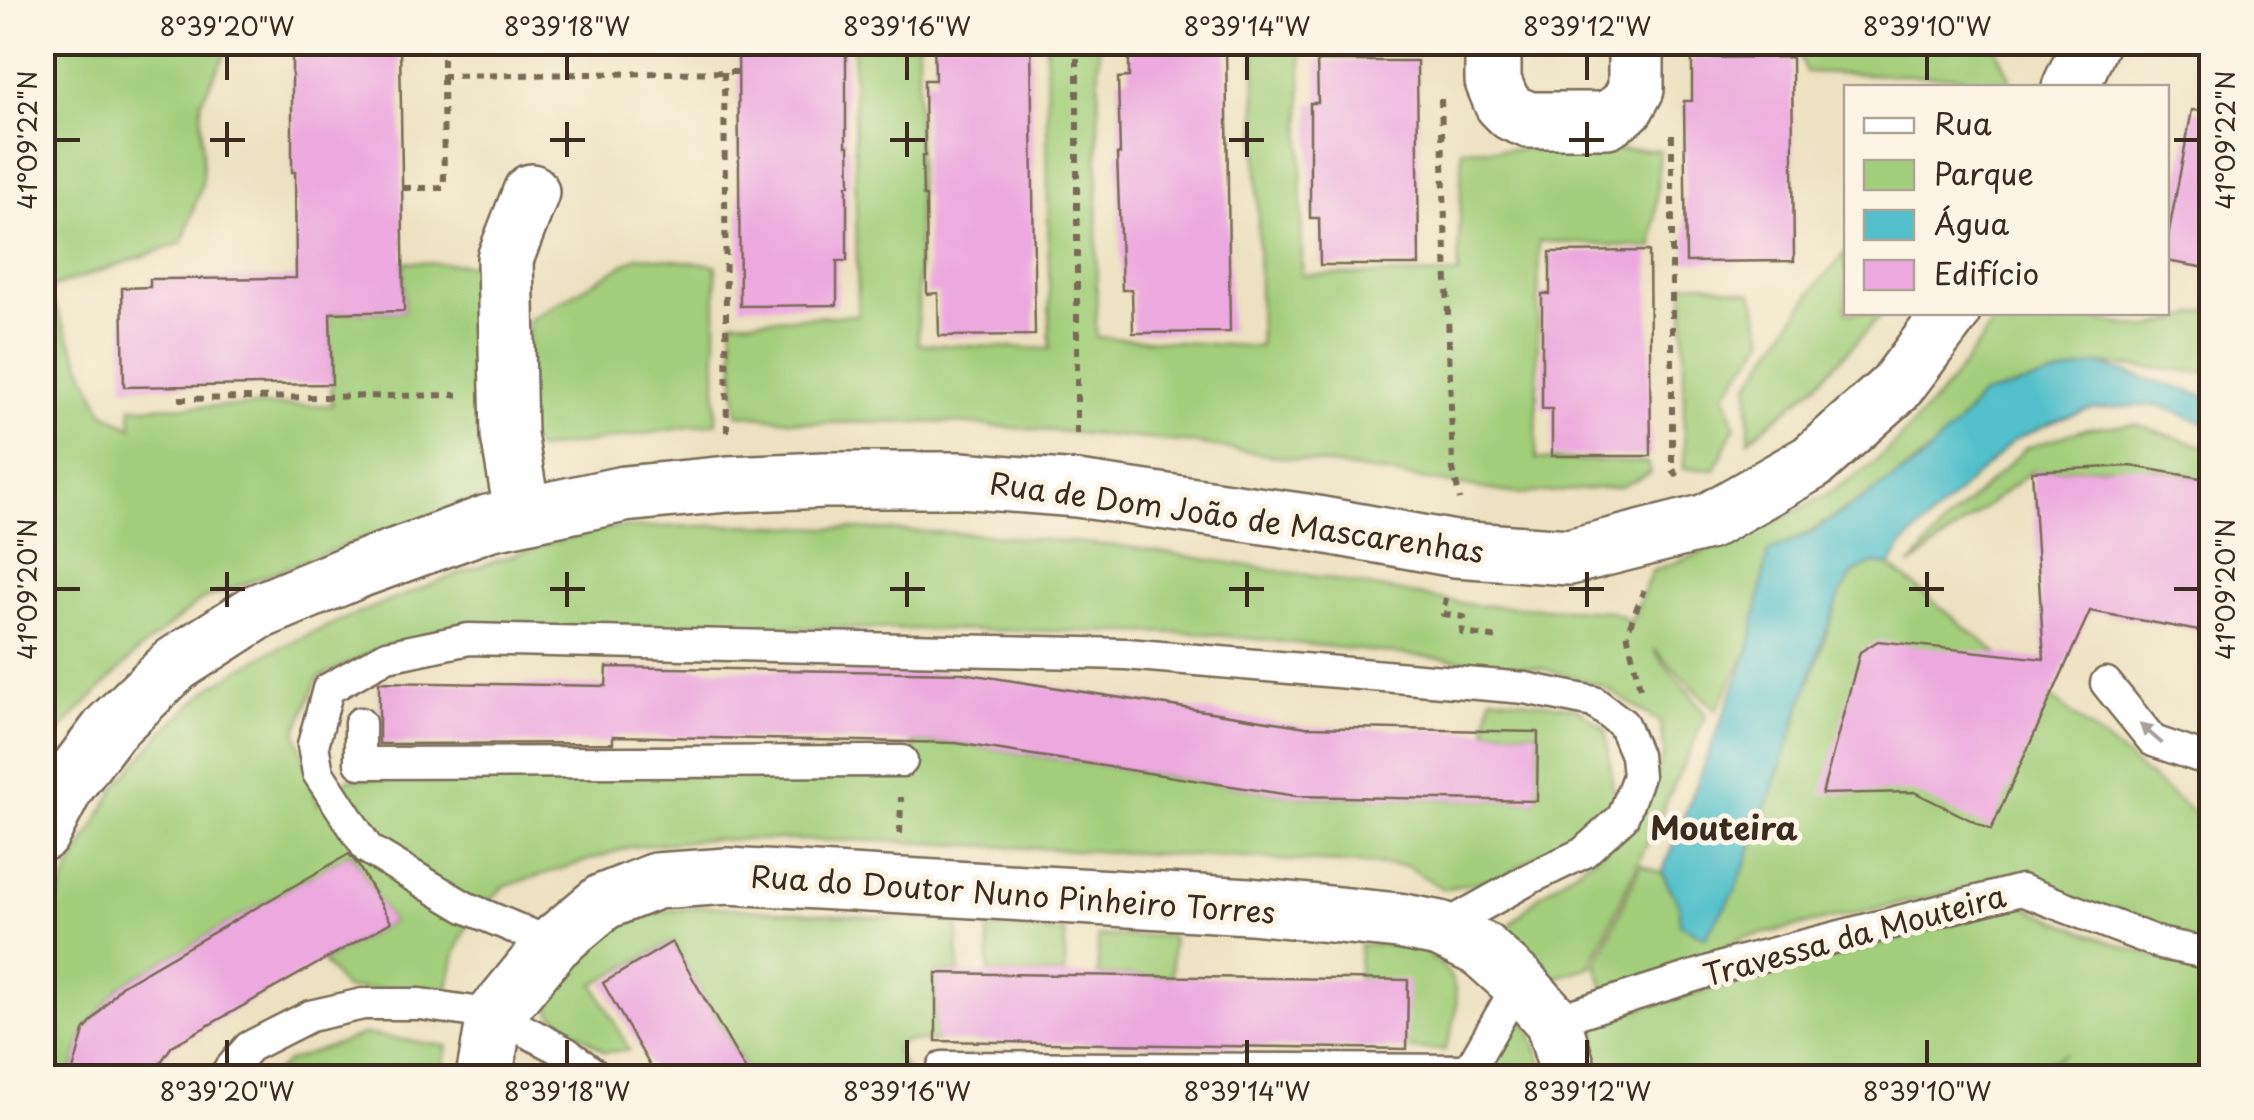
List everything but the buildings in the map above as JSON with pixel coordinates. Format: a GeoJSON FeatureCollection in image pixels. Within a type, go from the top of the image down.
{"type":"FeatureCollection","features":[{"type":"Feature","properties":{"kind":"street"},"geometry":{"type":"LineString","coordinates":[[1496,42],[1494,81],[1502,103],[1512,113],[1529,120],[1607,120],[1626,107],[1636,89],[1636,42]]}},
{"type":"Feature","properties":{"kind":"street"},"geometry":{"type":"LineString","coordinates":[[2071,85],[2091,42]]}},
{"type":"Feature","properties":{"kind":"street"},"geometry":{"type":"LineString","coordinates":[[526,513],[509,434],[506,259],[530,192]]}},
{"type":"Feature","properties":{"kind":"street","name":"Rua de Dom João de Mascarenhas"},"geometry":{"type":"LineString","coordinates":[[42,833],[66,786],[110,728],[176,664],[257,612],[488,523],[624,494],[824,480],[960,480],[1078,489],[1306,522],[1455,549],[1569,557],[1707,522],[1812,462],[1895,388],[1950,315]]}},
{"type":"Feature","properties":{"kind":"street","name":"Rua do Doutor Nuno Pinheiro Torres"},"geometry":{"type":"LineString","coordinates":[[484,1078],[495,1015],[552,944],[603,902],[656,880],[728,876],[1250,906],[1398,921],[1440,929],[1481,949],[1536,1002]]}},
{"type":"Feature","properties":{"kind":"street"},"geometry":{"type":"LineString","coordinates":[[1536,1002],[1570,1078]]}},
{"type":"Feature","properties":{"kind":"lane"},"geometry":{"type":"LineString","coordinates":[[552,944],[465,907],[368,849],[318,773],[313,745],[328,689],[387,656],[469,639],[1126,654],[1536,690],[1594,702],[1622,724],[1636,755],[1638,776],[1622,816],[1583,853],[1440,929]]}},
{"type":"Feature","properties":{"kind":"lane"},"geometry":{"type":"LineString","coordinates":[[2106,683],[2153,741],[2197,756],[2212,753]]}},
{"type":"Feature","properties":{"kind":"lane"},"geometry":{"type":"LineString","coordinates":[[360,723],[360,763],[902,761]]}},
{"type":"Feature","properties":{"kind":"lane","name":"Travessa da Mouteira"},"geometry":{"type":"LineString","coordinates":[[1536,1002],[1734,963],[2021,890],[2162,944],[2212,954]]}},
{"type":"Feature","properties":{"kind":"lane"},"geometry":{"type":"LineString","coordinates":[[943,1067],[1469,1070],[1536,1002]]}},
{"type":"Feature","properties":{"kind":"lane"},"geometry":{"type":"LineString","coordinates":[[222,1078],[249,1047],[310,1016],[363,1004],[420,1004],[495,1015],[566,1053],[598,1078]]}},
{"type":"Feature","properties":{"kind":"path"},"geometry":{"type":"LineString","coordinates":[[403,188],[444,188],[443,42]]}},
{"type":"Feature","properties":{"kind":"path"},"geometry":{"type":"LineString","coordinates":[[1077,42],[1078,489]]}},
{"type":"Feature","properties":{"kind":"path"},"geometry":{"type":"LineString","coordinates":[[724,72],[727,437],[738,447]]}},
{"type":"Feature","properties":{"kind":"path"},"geometry":{"type":"LineString","coordinates":[[443,76],[738,72]]}},
{"type":"Feature","properties":{"kind":"path"},"geometry":{"type":"LineString","coordinates":[[1441,81],[1453,468],[1462,508]]}},
{"type":"Feature","properties":{"kind":"path"},"geometry":{"type":"LineString","coordinates":[[1672,120],[1672,468],[1707,522]]}},
{"type":"Feature","properties":{"kind":"path"},"geometry":{"type":"LineString","coordinates":[[179,399],[507,395]]}},
{"type":"Feature","properties":{"kind":"path"},"geometry":{"type":"LineString","coordinates":[[1641,690],[1627,633],[1644,588]]}},
{"type":"Feature","properties":{"kind":"path"},"geometry":{"type":"LineString","coordinates":[[900,830],[901,809]]}},
{"type":"Feature","properties":{"kind":"green space"},"geometry":{"type":"Polygon","coordinates":[[[43,43],[231,43],[201,101],[203,180],[182,243],[47,289],[103,412],[132,428],[131,407],[332,405],[330,313],[404,311],[404,262],[483,265],[505,490],[201,600],[136,653],[66,724],[43,756],[43,43]]]}},
{"type":"Feature","properties":{"kind":"green space"},"geometry":{"type":"Polygon","coordinates":[[[853,43],[918,43],[918,344],[1050,349],[1046,43],[1099,43],[1096,337],[1260,347],[1255,43],[1301,43],[1302,275],[1458,274],[1462,149],[1660,150],[1653,248],[1539,241],[1536,459],[1647,463],[1651,473],[1621,487],[1517,494],[1185,442],[944,422],[813,423],[737,414],[732,321],[858,315],[853,43]]]}},
{"type":"Feature","properties":{"kind":"green space"},"geometry":{"type":"Polygon","coordinates":[[[1794,43],[1994,43],[2010,77],[2006,85],[1962,85],[1963,77],[1806,72],[1794,43]]]}},
{"type":"Feature","properties":{"kind":"green space"},"geometry":{"type":"Polygon","coordinates":[[[1844,254],[1844,315],[1881,315],[1815,386],[1749,440],[1749,384],[1816,286],[1844,254]]]}},
{"type":"Feature","properties":{"kind":"green space"},"geometry":{"type":"Polygon","coordinates":[[[639,256],[716,265],[716,423],[538,450],[524,435],[529,320],[639,256]]]}},
{"type":"Feature","properties":{"kind":"green space"},"geometry":{"type":"Polygon","coordinates":[[[1700,283],[1752,293],[1765,339],[1725,393],[1735,427],[1715,469],[1684,469],[1684,284],[1700,283]]]}},
{"type":"Feature","properties":{"kind":"green space"},"geometry":{"type":"Polygon","coordinates":[[[2211,310],[2211,373],[2098,364],[1980,396],[1955,427],[1912,465],[1828,520],[1768,552],[1750,647],[1716,710],[1654,649],[1706,716],[1590,967],[1549,980],[1503,932],[1539,896],[1627,833],[1638,817],[1665,753],[1660,722],[1600,685],[1544,669],[1197,633],[689,626],[501,630],[376,650],[318,678],[296,732],[318,804],[349,779],[735,770],[914,774],[913,742],[956,743],[1296,796],[1536,801],[1538,732],[1486,730],[1491,696],[1577,708],[1606,730],[1615,804],[1503,877],[1443,889],[1407,866],[882,841],[707,839],[630,847],[503,887],[469,921],[455,954],[448,988],[345,989],[323,961],[391,922],[351,853],[121,986],[84,1031],[71,1077],[43,1077],[42,938],[70,869],[116,787],[165,729],[211,687],[268,653],[461,573],[546,544],[610,528],[750,525],[978,534],[1128,547],[1473,605],[1611,611],[1631,622],[1652,571],[1776,521],[1873,463],[1943,390],[1998,315],[2099,315],[2099,321],[2148,328],[2211,310]]]}},
{"type":"Feature","properties":{"kind":"green space"},"geometry":{"type":"Polygon","coordinates":[[[2135,424],[2211,449],[2211,480],[2156,470],[2106,467],[2032,471],[1910,566],[1949,520],[2026,448],[2088,428],[2135,424]]]}},
{"type":"Feature","properties":{"kind":"green space"},"geometry":{"type":"Polygon","coordinates":[[[1872,564],[1890,566],[2211,827],[2211,950],[1990,884],[1739,939],[1684,974],[1608,999],[1596,965],[1641,864],[1662,873],[1679,905],[1763,818],[1840,595],[1854,572],[1872,564]]]}},
{"type":"Feature","properties":{"kind":"green space"},"geometry":{"type":"Polygon","coordinates":[[[2020,904],[2137,951],[2211,966],[2211,1077],[2027,1077],[2066,1053],[2020,1077],[1595,1077],[1582,1024],[2020,904]]]}},
{"type":"Feature","properties":{"kind":"green space"},"geometry":{"type":"Polygon","coordinates":[[[703,906],[958,923],[959,973],[936,973],[936,1041],[903,1041],[895,1050],[910,1077],[750,1077],[672,942],[594,984],[629,1050],[605,1052],[551,1013],[548,991],[577,951],[598,931],[642,916],[703,906]]]}},
{"type":"Feature","properties":{"kind":"green space"},"geometry":{"type":"Polygon","coordinates":[[[988,928],[1065,932],[1065,974],[989,974],[988,928]]]}},
{"type":"Feature","properties":{"kind":"green space"},"geometry":{"type":"Polygon","coordinates":[[[1098,936],[1172,936],[1172,977],[1098,975],[1098,936]]]}},
{"type":"Feature","properties":{"kind":"green space"},"geometry":{"type":"Polygon","coordinates":[[[1360,944],[1417,948],[1443,967],[1456,996],[1455,1018],[1445,1050],[1407,1049],[1359,980],[1360,944]]]}},
{"type":"Feature","properties":{"kind":"green space"},"geometry":{"type":"Polygon","coordinates":[[[1519,1004],[1548,1077],[1478,1078],[1519,1004]]]}},
{"type":"Feature","properties":{"kind":"green space"},"geometry":{"type":"Polygon","coordinates":[[[365,1034],[447,1046],[441,1077],[270,1077],[288,1061],[365,1034]]]}},
{"type":"Feature","properties":{"kind":"water"},"geometry":{"type":"Polygon","coordinates":[[[2098,364],[2211,398],[2211,426],[2158,405],[2091,409],[2055,421],[2014,440],[1902,546],[1890,566],[1872,564],[1854,572],[1840,595],[1735,892],[1705,937],[1680,924],[1679,905],[1662,873],[1750,647],[1768,552],[1807,535],[1919,462],[1980,396],[2098,364]]]}},
{"type":"Feature","properties":{"kind":"district","name":"Mouteira"},"geometry":{"type":"Point","coordinates":[1724,827]}}]}
